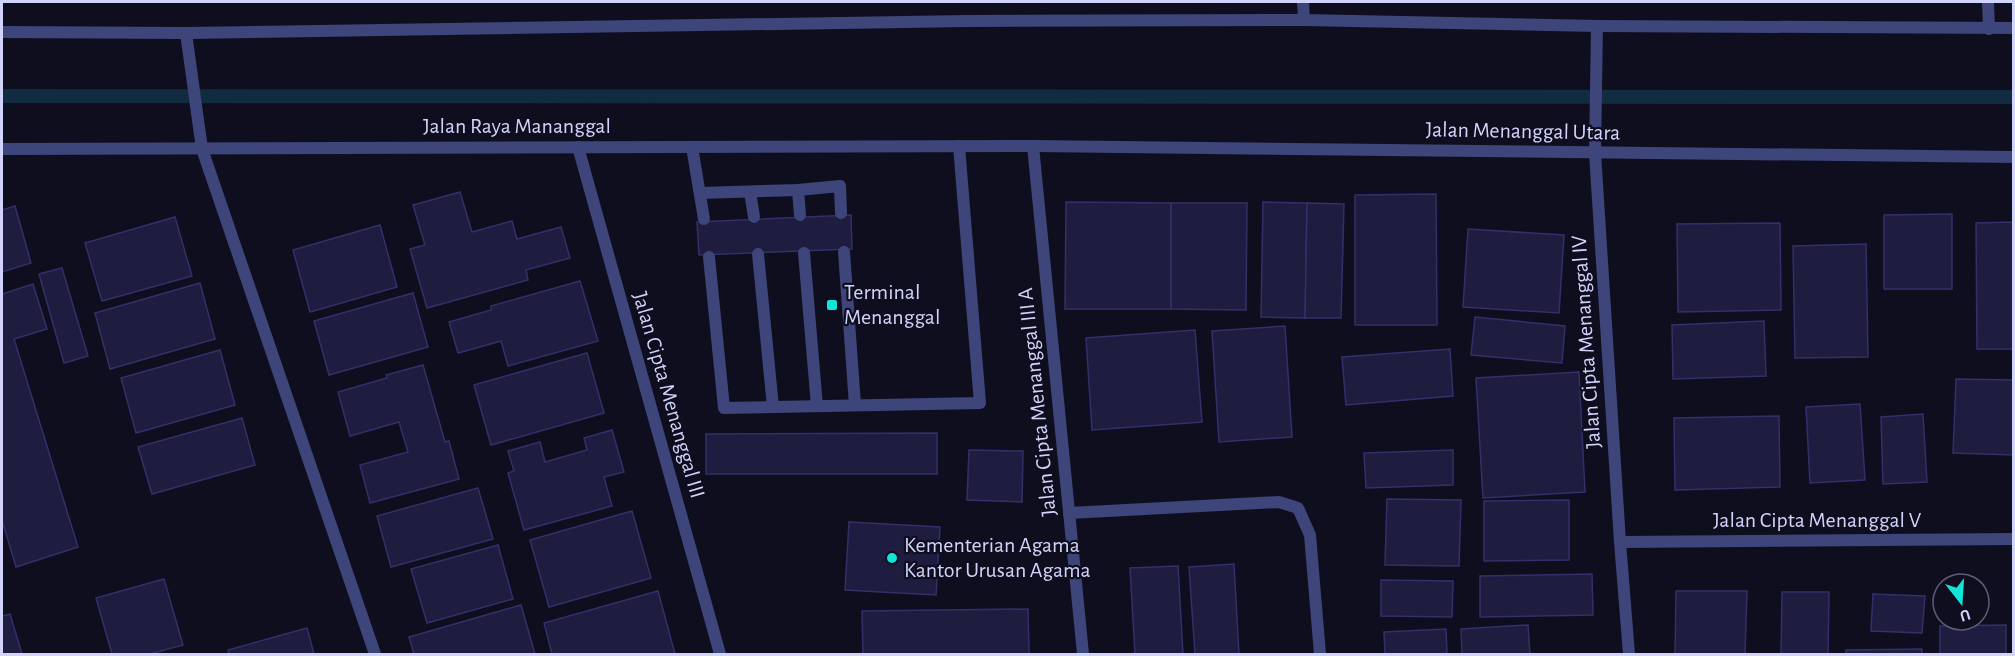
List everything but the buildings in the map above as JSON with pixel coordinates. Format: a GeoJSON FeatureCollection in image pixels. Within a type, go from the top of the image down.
{"type":"FeatureCollection","features":[{"type":"Feature","properties":{"kind":"street"},"geometry":{"type":"LineString","coordinates":[[1303,2],[1304,20]]}},
{"type":"Feature","properties":{"kind":"street"},"geometry":{"type":"LineString","coordinates":[[1988,2],[1989,29]]}},
{"type":"Feature","properties":{"kind":"street"},"geometry":{"type":"LineString","coordinates":[[2,32],[187,39],[978,21],[1304,20],[1597,26],[2013,28]]}},
{"type":"Feature","properties":{"kind":"street","name":"Jalan Cipta Menanggal IV"},"geometry":{"type":"LineString","coordinates":[[1597,26],[1595,153],[1629,654]]}},
{"type":"Feature","properties":{"kind":"street"},"geometry":{"type":"LineString","coordinates":[[187,39],[202,144],[375,654]]}},
{"type":"Feature","properties":{"kind":"street","name":"Jalan Raya Mananggal"},"geometry":{"type":"LineString","coordinates":[[2,149],[202,144],[578,147],[1033,146]]}},
{"type":"Feature","properties":{"kind":"street"},"geometry":{"type":"LineString","coordinates":[[709,257],[724,408],[980,403],[959,146]]}},
{"type":"Feature","properties":{"kind":"street","name":"Jalan Menanggal Utara"},"geometry":{"type":"LineString","coordinates":[[1033,146],[2013,157]]}},
{"type":"Feature","properties":{"kind":"street","name":"Jalan Cipta Menanggal III A"},"geometry":{"type":"LineString","coordinates":[[1033,146],[1083,654]]}},
{"type":"Feature","properties":{"kind":"street","name":"Jalan Cipta Menanggal III"},"geometry":{"type":"LineString","coordinates":[[578,147],[720,654]]}},
{"type":"Feature","properties":{"kind":"street"},"geometry":{"type":"LineString","coordinates":[[692,147],[704,219]]}},
{"type":"Feature","properties":{"kind":"street"},"geometry":{"type":"LineString","coordinates":[[701,193],[798,190],[840,186],[841,213]]}},
{"type":"Feature","properties":{"kind":"street"},"geometry":{"type":"LineString","coordinates":[[798,190],[800,215]]}},
{"type":"Feature","properties":{"kind":"street"},"geometry":{"type":"LineString","coordinates":[[750,192],[754,217]]}},
{"type":"Feature","properties":{"kind":"street"},"geometry":{"type":"LineString","coordinates":[[844,252],[855,405]]}},
{"type":"Feature","properties":{"kind":"street"},"geometry":{"type":"LineString","coordinates":[[804,253],[817,406]]}},
{"type":"Feature","properties":{"kind":"street"},"geometry":{"type":"LineString","coordinates":[[758,254],[773,407]]}},
{"type":"Feature","properties":{"kind":"street"},"geometry":{"type":"LineString","coordinates":[[1069,513],[1279,502],[1298,508],[1310,535],[1320,654]]}},
{"type":"Feature","properties":{"kind":"street","name":"Jalan Cipta Menanggal V"},"geometry":{"type":"LineString","coordinates":[[1620,542],[2013,539]]}},
{"type":"Feature","properties":{"kind":"waterway"},"geometry":{"type":"LineString","coordinates":[[2,96],[2014,97]]}},
{"type":"Feature","properties":{"kind":"place","name":"Terminal Menanggal"},"geometry":{"type":"Point","coordinates":[832,305]}},
{"type":"Feature","properties":{"kind":"place","name":"Kementerian Agama Kantor Urusan Agama"},"geometry":{"type":"Point","coordinates":[892,558]}}]}
